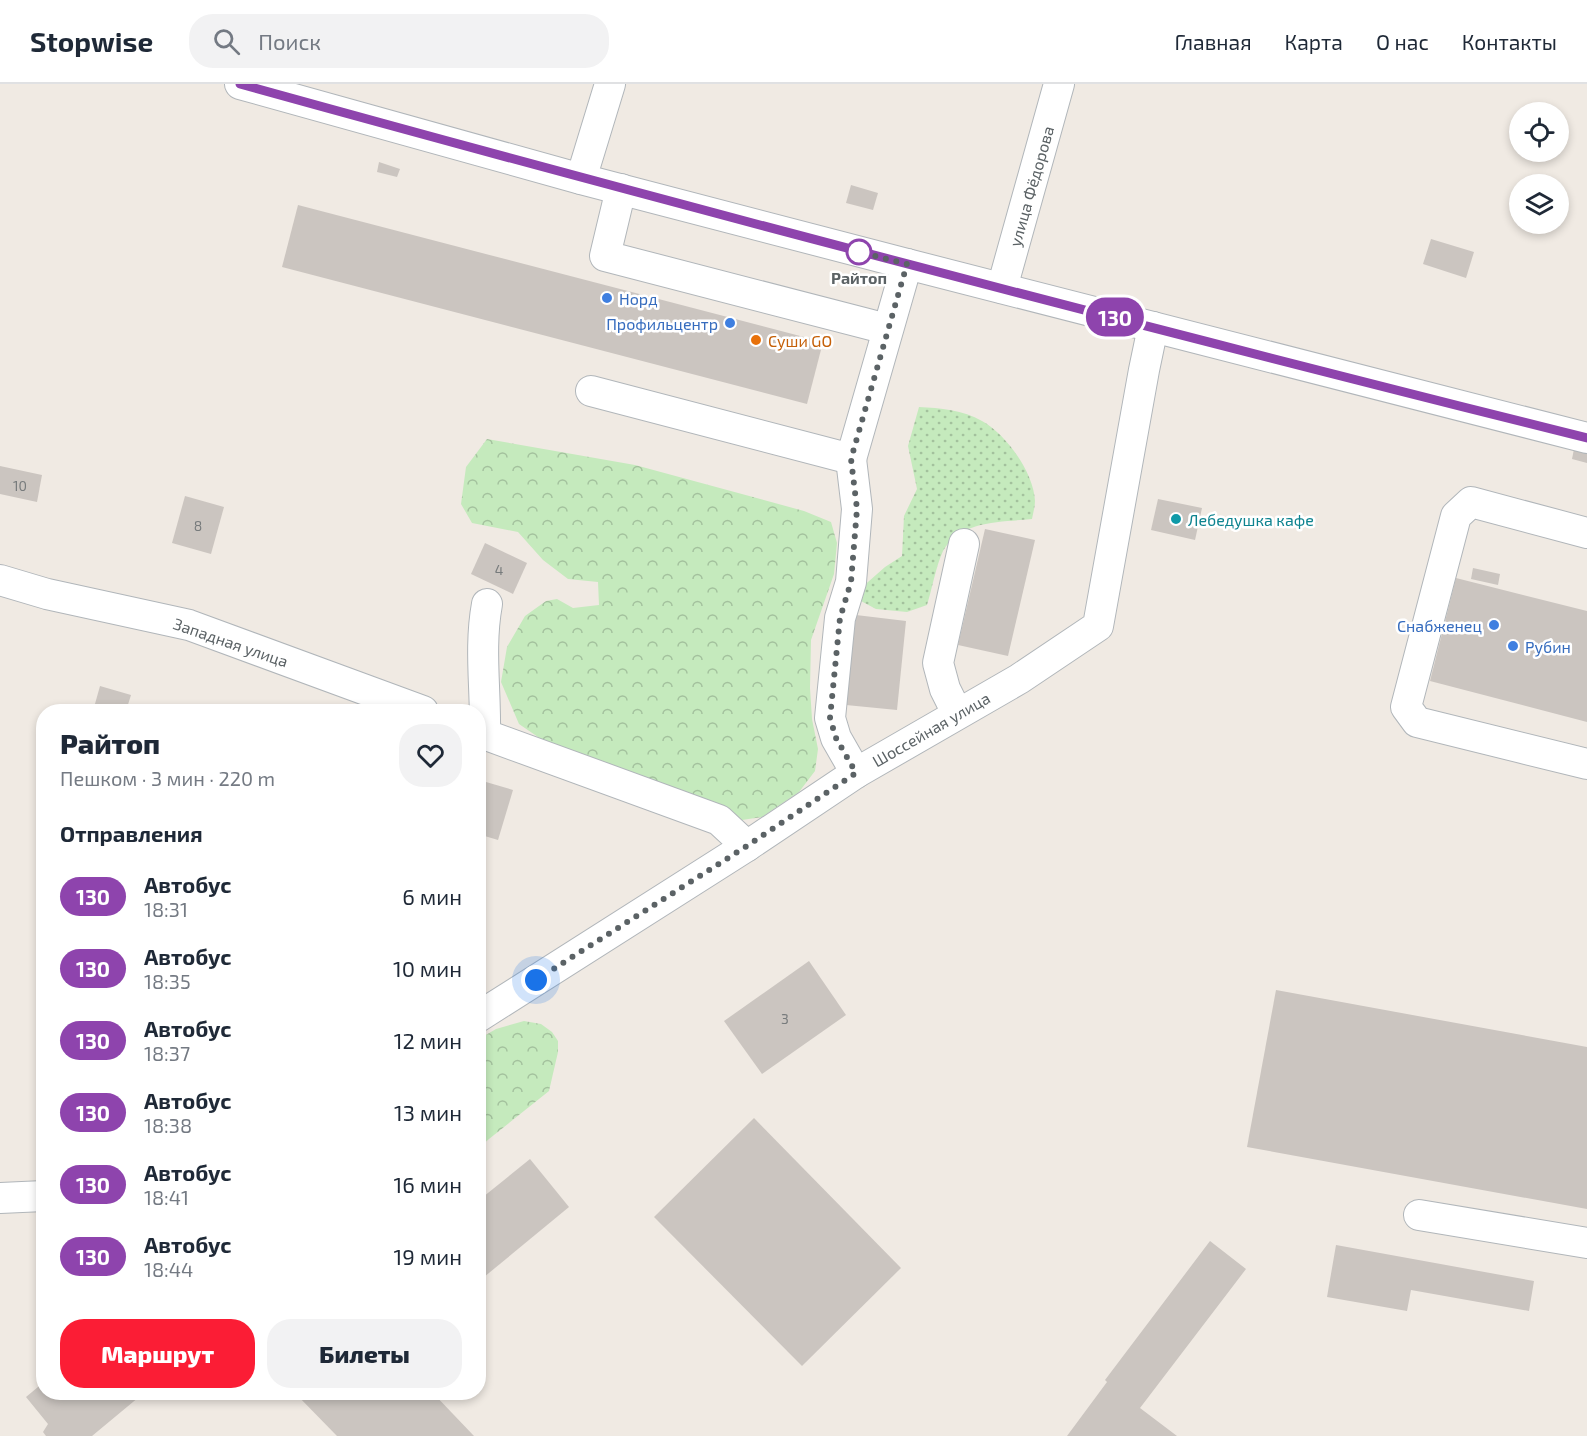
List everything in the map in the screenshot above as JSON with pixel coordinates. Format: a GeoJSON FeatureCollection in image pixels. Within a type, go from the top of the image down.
{"type":"FeatureCollection","features":[{"type":"Feature","properties":{"kind":"street"},"geometry":{"type":"LineString","coordinates":[[240,84],[621,189],[1587,438]]}},
{"type":"Feature","properties":{"kind":"street"},"geometry":{"type":"LineString","coordinates":[[581,178],[610,84]]}},
{"type":"Feature","properties":{"kind":"street","name":"улица Фёдорова"},"geometry":{"type":"LineString","coordinates":[[1002,288],[1059,84]]}},
{"type":"Feature","properties":{"kind":"street"},"geometry":{"type":"LineString","coordinates":[[621,189],[605,256],[887,329]]}},
{"type":"Feature","properties":{"kind":"street"},"geometry":{"type":"LineString","coordinates":[[856,773],[836,738],[830,718],[840,618],[851,582],[857,509],[851,459],[907,264]]}},
{"type":"Feature","properties":{"kind":"street","name":"Шоссейная улица"},"geometry":{"type":"LineString","coordinates":[[486,1012],[747,846],[856,773],[1019,679],[1098,626],[1153,327]]}},
{"type":"Feature","properties":{"kind":"street"},"geometry":{"type":"LineString","coordinates":[[591,391],[851,459]]}},
{"type":"Feature","properties":{"kind":"street"},"geometry":{"type":"LineString","coordinates":[[1587,532],[1471,502],[1456,516],[1406,707],[1417,722],[1587,765]]}},
{"type":"Feature","properties":{"kind":"street"},"geometry":{"type":"LineString","coordinates":[[957,713],[945,689],[938,663],[964,544]]}},
{"type":"Feature","properties":{"kind":"street","name":"Западная улица"},"geometry":{"type":"LineString","coordinates":[[0,580],[48,594],[189,625],[404,704]]}},
{"type":"Feature","properties":{"kind":"street"},"geometry":{"type":"LineString","coordinates":[[485,704],[482,674],[482,628],[487,604]]}},
{"type":"Feature","properties":{"kind":"street"},"geometry":{"type":"LineString","coordinates":[[486,734],[719,820],[747,846]]}},
{"type":"Feature","properties":{"kind":"street"},"geometry":{"type":"LineString","coordinates":[[0,1198],[36,1196]]}},
{"type":"Feature","properties":{"kind":"street"},"geometry":{"type":"LineString","coordinates":[[1419,1215],[1587,1243]]}},
{"type":"Feature","properties":{"kind":"green space"},"geometry":{"type":"Polygon","coordinates":[[[919,407],[967,414],[982,421],[1000,435],[1017,455],[1030,479],[1035,501],[1032,519],[983,524],[960,533],[943,551],[927,605],[907,612],[876,609],[859,600],[860,589],[885,567],[902,556],[904,516],[917,489],[908,446],[919,407]]]}},
{"type":"Feature","properties":{"kind":"green space"},"geometry":{"type":"Polygon","coordinates":[[[487,439],[635,465],[804,511],[831,522],[837,543],[834,574],[811,640],[810,688],[812,719],[818,749],[815,771],[799,792],[762,817],[742,820],[728,812],[557,750],[519,724],[501,682],[507,647],[525,616],[546,601],[557,599],[573,608],[599,605],[598,582],[568,579],[543,560],[518,532],[472,523],[461,504],[466,467],[487,439]]]}},
{"type":"Feature","properties":{"kind":"green space"},"geometry":{"type":"Polygon","coordinates":[[[524,1021],[541,1024],[552,1032],[558,1041],[558,1052],[549,1091],[486,1141],[486,1035],[496,1029],[524,1021]]]}},
{"type":"Feature","properties":{"kind":"building"},"geometry":{"type":"Polygon","coordinates":[[[379,162],[400,169],[397,177],[377,172],[379,162]]]}},
{"type":"Feature","properties":{"kind":"building"},"geometry":{"type":"Polygon","coordinates":[[[851,185],[878,193],[873,210],[846,203],[851,185]]]}},
{"type":"Feature","properties":{"kind":"building"},"geometry":{"type":"Polygon","coordinates":[[[298,205],[823,342],[807,404],[282,267],[298,205]]]}},
{"type":"Feature","properties":{"kind":"building"},"geometry":{"type":"Polygon","coordinates":[[[1431,239],[1474,252],[1466,278],[1423,264],[1431,239]]]}},
{"type":"Feature","properties":{"kind":"building"},"geometry":{"type":"Polygon","coordinates":[[[1574,449],[1587,452],[1587,463],[1572,459],[1574,449]]]}},
{"type":"Feature","properties":{"kind":"building"},"geometry":{"type":"Polygon","coordinates":[[[0,466],[42,475],[37,502],[0,494],[0,466]]]}},
{"type":"Feature","properties":{"kind":"building"},"geometry":{"type":"Polygon","coordinates":[[[185,496],[224,507],[211,554],[172,543],[185,496]]]}},
{"type":"Feature","properties":{"kind":"building","name":"Лебедушка кафе"},"geometry":{"type":"Polygon","coordinates":[[[1158,499],[1202,508],[1195,540],[1151,530],[1158,499]]]}},
{"type":"Feature","properties":{"kind":"building"},"geometry":{"type":"Polygon","coordinates":[[[985,529],[1035,540],[1008,656],[958,645],[985,529]]]}},
{"type":"Feature","properties":{"kind":"building"},"geometry":{"type":"Polygon","coordinates":[[[485,543],[527,563],[513,594],[471,574],[485,543]]]}},
{"type":"Feature","properties":{"kind":"building"},"geometry":{"type":"Polygon","coordinates":[[[1473,568],[1500,574],[1498,585],[1471,579],[1473,568]]]}},
{"type":"Feature","properties":{"kind":"building","name":"Рубин"},"geometry":{"type":"Polygon","coordinates":[[[1456,578],[1587,611],[1587,722],[1430,681],[1456,578]]]}},
{"type":"Feature","properties":{"kind":"building"},"geometry":{"type":"Polygon","coordinates":[[[856,615],[906,621],[897,710],[846,705],[856,615]]]}},
{"type":"Feature","properties":{"kind":"building"},"geometry":{"type":"Polygon","coordinates":[[[100,686],[131,695],[128,704],[95,704],[100,686]]]}},
{"type":"Feature","properties":{"kind":"building"},"geometry":{"type":"Polygon","coordinates":[[[486,782],[513,790],[498,840],[486,836],[486,782]]]}},
{"type":"Feature","properties":{"kind":"building"},"geometry":{"type":"Polygon","coordinates":[[[809,961],[846,1015],[762,1074],[724,1021],[809,961]]]}},
{"type":"Feature","properties":{"kind":"building"},"geometry":{"type":"Polygon","coordinates":[[[1276,990],[1587,1047],[1587,1209],[1247,1147],[1276,990]]]}},
{"type":"Feature","properties":{"kind":"building"},"geometry":{"type":"Polygon","coordinates":[[[754,1118],[901,1268],[802,1366],[654,1217],[754,1118]]]}},
{"type":"Feature","properties":{"kind":"building"},"geometry":{"type":"Polygon","coordinates":[[[530,1159],[569,1207],[486,1275],[486,1195],[530,1159]]]}},
{"type":"Feature","properties":{"kind":"building"},"geometry":{"type":"Polygon","coordinates":[[[1210,1241],[1246,1269],[1140,1408],[1177,1436],[1067,1436],[1107,1382],[1105,1380],[1210,1241]]]}},
{"type":"Feature","properties":{"kind":"building"},"geometry":{"type":"Polygon","coordinates":[[[1336,1245],[1534,1281],[1529,1311],[1411,1290],[1407,1311],[1327,1297],[1336,1245]]]}},
{"type":"Feature","properties":{"kind":"building"},"geometry":{"type":"Polygon","coordinates":[[[36,1389],[36,1400],[135,1400],[92,1436],[46,1436],[43,1432],[48,1424],[26,1397],[36,1389]]]}},
{"type":"Feature","properties":{"kind":"building"},"geometry":{"type":"Polygon","coordinates":[[[302,1400],[440,1400],[474,1436],[337,1436],[302,1400]]]}},
{"type":"Feature","properties":{"kind":"bus line","name":"130"},"geometry":{"type":"LineString","coordinates":[[240,84],[581,178],[907,264],[1587,438]]}},
{"type":"Feature","properties":{"kind":"place","name":"Райтоп"},"geometry":{"type":"Point","coordinates":[859,252]}},
{"type":"Feature","properties":{"kind":"place","name":"Норд"},"geometry":{"type":"Point","coordinates":[607,298]}},
{"type":"Feature","properties":{"kind":"place","name":"Профильцентр"},"geometry":{"type":"Point","coordinates":[730,323]}},
{"type":"Feature","properties":{"kind":"place","name":"Суши GO"},"geometry":{"type":"Point","coordinates":[756,340]}},
{"type":"Feature","properties":{"kind":"place","name":"Лебедушка кафе"},"geometry":{"type":"Point","coordinates":[1176,519]}},
{"type":"Feature","properties":{"kind":"place","name":"Снабженец"},"geometry":{"type":"Point","coordinates":[1494,625]}},
{"type":"Feature","properties":{"kind":"place","name":"Рубин"},"geometry":{"type":"Point","coordinates":[1513,646]}},
{"type":"Feature","properties":{"kind":"route"},"geometry":{"type":"LineString","coordinates":[[536,980],[747,846],[856,773],[836,738],[830,718],[840,618],[851,582],[857,509],[851,459],[907,264],[859,252]]}}]}
